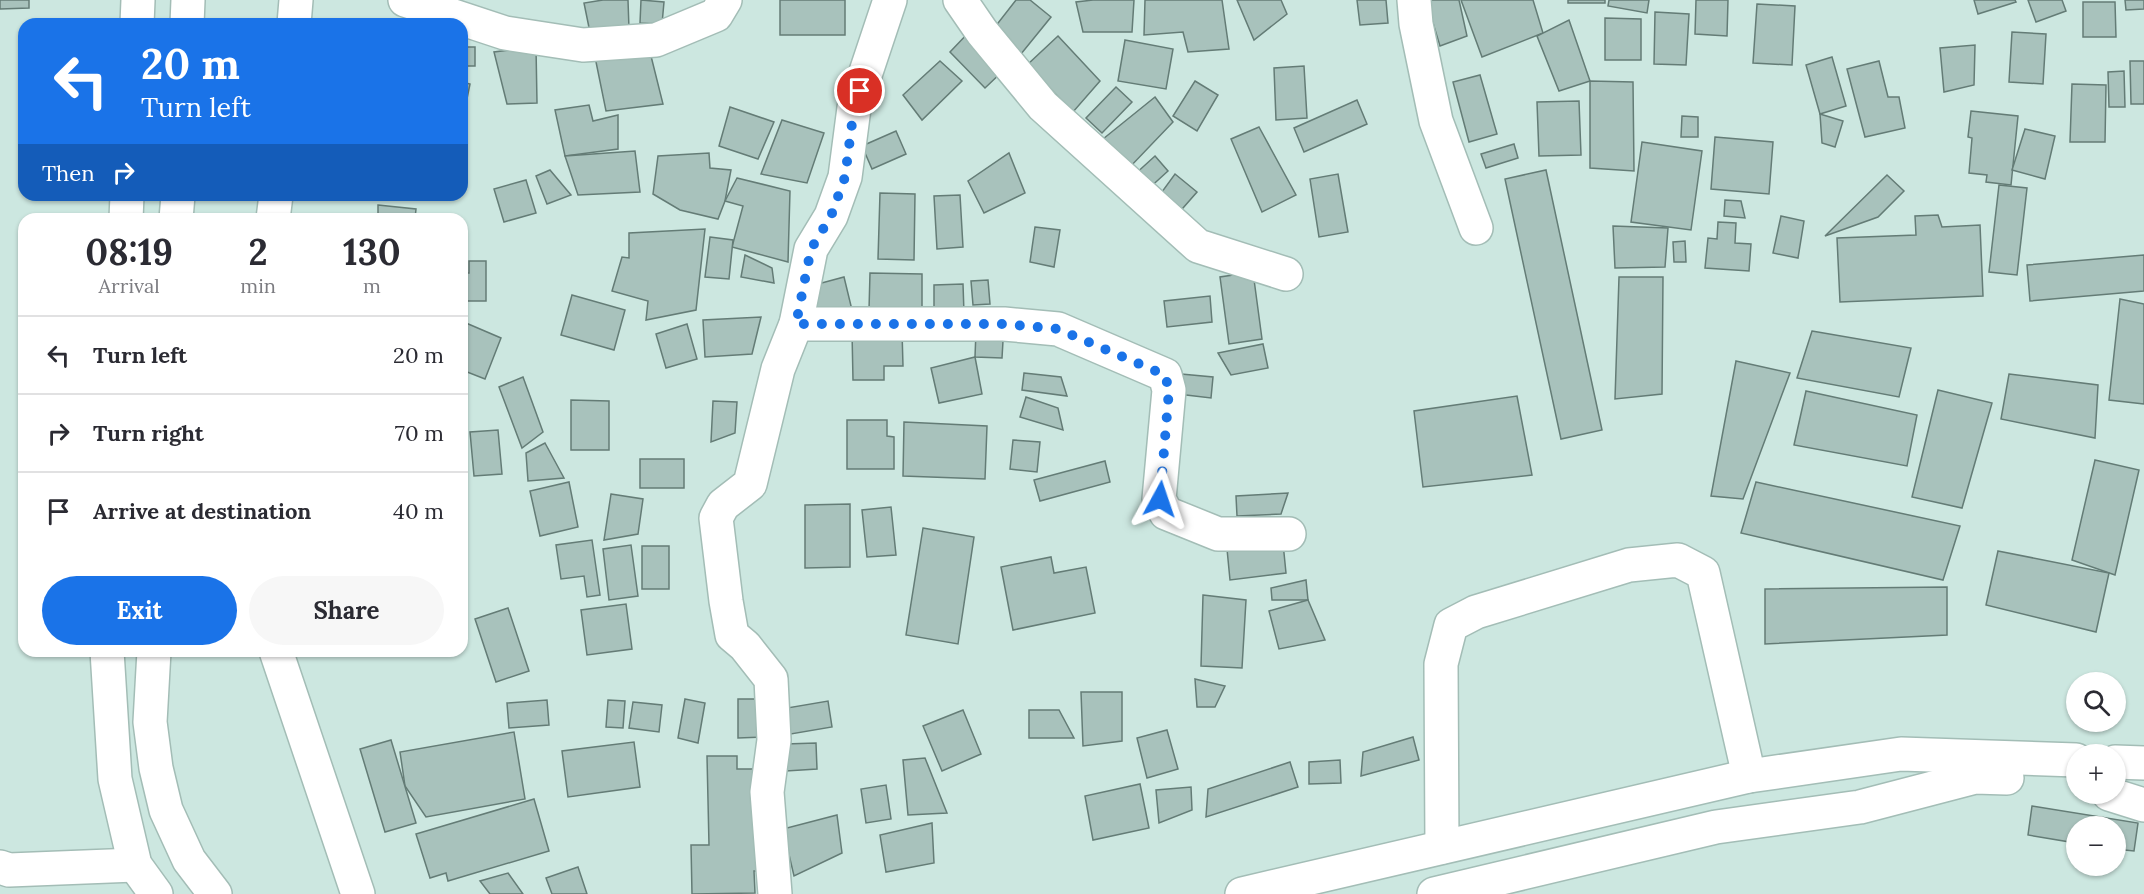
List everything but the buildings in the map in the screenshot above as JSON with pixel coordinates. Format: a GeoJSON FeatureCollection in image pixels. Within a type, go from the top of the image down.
{"type":"FeatureCollection","features":[{"type":"Feature","properties":{"kind":"street"},"geometry":{"type":"LineString","coordinates":[[137,18],[138,0]]}},
{"type":"Feature","properties":{"kind":"street"},"geometry":{"type":"LineString","coordinates":[[187,18],[188,0]]}},
{"type":"Feature","properties":{"kind":"street"},"geometry":{"type":"LineString","coordinates":[[294,18],[296,0]]}},
{"type":"Feature","properties":{"kind":"street"},"geometry":{"type":"LineString","coordinates":[[405,0],[460,18]]}},
{"type":"Feature","properties":{"kind":"street"},"geometry":{"type":"LineString","coordinates":[[468,21],[505,33],[583,45],[656,40],[716,15],[725,0]]}},
{"type":"Feature","properties":{"kind":"street"},"geometry":{"type":"LineString","coordinates":[[775,894],[767,792],[774,740],[771,679],[745,646],[732,635],[716,518],[723,505],[750,484],[778,369],[796,324],[811,249],[831,216],[845,177],[854,108],[890,0]]}},
{"type":"Feature","properties":{"kind":"street"},"geometry":{"type":"LineString","coordinates":[[960,0],[982,32],[1043,106],[1198,246],[1286,274]]}},
{"type":"Feature","properties":{"kind":"street"},"geometry":{"type":"LineString","coordinates":[[1414,0],[1416,24],[1436,121],[1476,228]]}},
{"type":"Feature","properties":{"kind":"street"},"geometry":{"type":"LineString","coordinates":[[796,324],[1004,324],[1058,329],[1165,375],[1169,390],[1160,499],[1166,513],[1218,534],[1289,534]]}},
{"type":"Feature","properties":{"kind":"street"},"geometry":{"type":"LineString","coordinates":[[1442,847],[1441,664],[1451,625],[1476,612],[1629,565],[1678,560],[1703,573],[1749,776]]}},
{"type":"Feature","properties":{"kind":"street"},"geometry":{"type":"LineString","coordinates":[[107,657],[115,779],[135,865],[156,894]]}},
{"type":"Feature","properties":{"kind":"street"},"geometry":{"type":"LineString","coordinates":[[154,657],[150,722],[156,768],[166,810],[189,860],[215,894]]}},
{"type":"Feature","properties":{"kind":"street"},"geometry":{"type":"LineString","coordinates":[[278,657],[358,894]]}},
{"type":"Feature","properties":{"kind":"street"},"geometry":{"type":"LineString","coordinates":[[1242,894],[1749,776],[1901,754],[2066,760]]}},
{"type":"Feature","properties":{"kind":"street"},"geometry":{"type":"LineString","coordinates":[[2126,762],[2144,763]]}},
{"type":"Feature","properties":{"kind":"street"},"geometry":{"type":"LineString","coordinates":[[1434,894],[1716,827],[1860,807],[1976,777],[2066,782]]}},
{"type":"Feature","properties":{"kind":"street"},"geometry":{"type":"LineString","coordinates":[[2126,800],[2144,806]]}},
{"type":"Feature","properties":{"kind":"street"},"geometry":{"type":"LineString","coordinates":[[0,867],[9,870],[135,865]]}},
{"type":"Feature","properties":{"kind":"route"},"geometry":{"type":"LineString","coordinates":[[860,91],[854,108],[845,177],[831,216],[811,249],[796,324],[953,323],[1004,324],[1058,329],[1165,375],[1169,390],[1160,499]]}}]}
